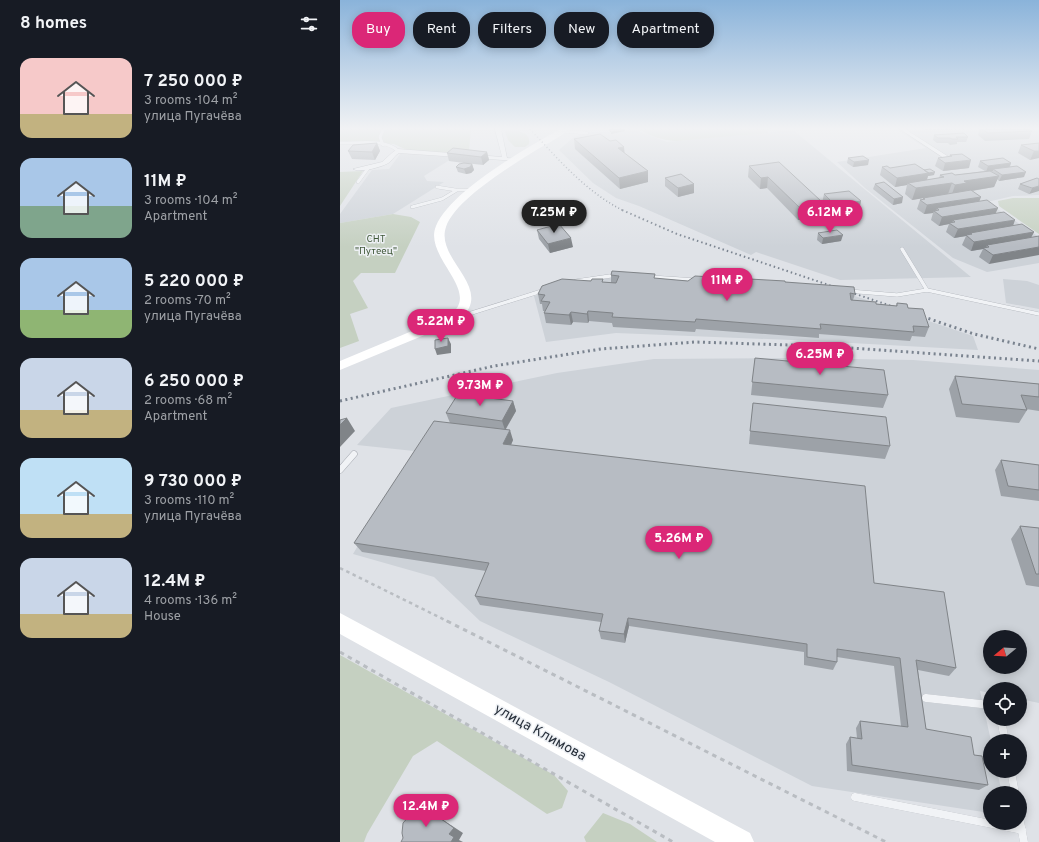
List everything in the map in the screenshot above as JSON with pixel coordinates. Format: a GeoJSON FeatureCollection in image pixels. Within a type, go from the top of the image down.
{"type":"FeatureCollection","features":[{"type":"Feature","properties":{"kind":"street"},"geometry":{"type":"LineString","coordinates":[[356,169],[361,168]]}},
{"type":"Feature","properties":{"kind":"street"},"geometry":{"type":"LineString","coordinates":[[340,366],[452,319],[462,308],[465,299],[462,285],[441,246],[439,236],[440,226],[449,213],[474,190],[504,168]]}},
{"type":"Feature","properties":{"kind":"street","name":"улица Климова"},"geometry":{"type":"LineString","coordinates":[[340,623],[741,842]]}},
{"type":"Feature","properties":{"kind":"lane"},"geometry":{"type":"LineString","coordinates":[[358,182],[368,168]]}},
{"type":"Feature","properties":{"kind":"lane"},"geometry":{"type":"LineString","coordinates":[[437,187],[457,190],[474,190]]}},
{"type":"Feature","properties":{"kind":"lane"},"geometry":{"type":"LineString","coordinates":[[412,207],[442,199],[457,190]]}},
{"type":"Feature","properties":{"kind":"lane"},"geometry":{"type":"LineString","coordinates":[[902,249],[928,290]]}},
{"type":"Feature","properties":{"kind":"lane"},"geometry":{"type":"LineString","coordinates":[[569,283],[615,274],[623,275]]}},
{"type":"Feature","properties":{"kind":"lane"},"geometry":{"type":"LineString","coordinates":[[646,277],[701,281]]}},
{"type":"Feature","properties":{"kind":"lane"},"geometry":{"type":"LineString","coordinates":[[452,319],[553,288]]}},
{"type":"Feature","properties":{"kind":"lane"},"geometry":{"type":"LineString","coordinates":[[842,291],[896,295],[928,290],[1039,314]]}},
{"type":"Feature","properties":{"kind":"lane"},"geometry":{"type":"LineString","coordinates":[[340,470],[354,454]]}},
{"type":"Feature","properties":{"kind":"lane"},"geometry":{"type":"LineString","coordinates":[[926,698],[983,704]]}},
{"type":"Feature","properties":{"kind":"lane"},"geometry":{"type":"LineString","coordinates":[[855,798],[983,823]]}},
{"type":"Feature","properties":{"kind":"lane"},"geometry":{"type":"LineString","coordinates":[[1022,830],[1024,842]]}},
{"type":"Feature","properties":{"kind":"path"},"geometry":{"type":"LineString","coordinates":[[340,568],[886,842]]}},
{"type":"Feature","properties":{"kind":"path"},"geometry":{"type":"LineString","coordinates":[[340,652],[673,842]]}},
{"type":"Feature","properties":{"kind":"shaded area"},"geometry":{"type":"Polygon","coordinates":[[[436,168],[424,176],[427,181],[444,182],[393,214],[340,223],[340,214],[372,170],[436,168]]]}},
{"type":"Feature","properties":{"kind":"shaded area"},"geometry":{"type":"Polygon","coordinates":[[[578,168],[839,168],[971,277],[840,280],[756,252],[751,255],[639,206],[616,198],[593,183],[578,168]]]}},
{"type":"Feature","properties":{"kind":"shaded area"},"geometry":{"type":"Polygon","coordinates":[[[844,168],[1039,168],[1039,195],[1013,196],[987,202],[1039,237],[1039,263],[987,272],[953,258],[865,188],[844,168]]]}},
{"type":"Feature","properties":{"kind":"shaded area"},"geometry":{"type":"Polygon","coordinates":[[[619,277],[849,294],[973,336],[978,350],[815,341],[616,333],[546,342],[534,296],[589,281],[619,277]]]}},
{"type":"Feature","properties":{"kind":"shaded area"},"geometry":{"type":"Polygon","coordinates":[[[1003,279],[1027,281],[1039,285],[1039,309],[1006,303],[1003,279]]]}},
{"type":"Feature","properties":{"kind":"shaded area"},"geometry":{"type":"Polygon","coordinates":[[[795,358],[913,360],[1039,370],[1039,703],[1027,700],[1027,682],[983,682],[983,692],[980,691],[983,705],[983,726],[988,726],[989,734],[983,734],[983,778],[999,778],[1000,786],[983,786],[983,812],[812,786],[609,682],[480,621],[434,577],[353,554],[414,451],[357,445],[391,408],[557,373],[654,359],[795,358]]]}},
{"type":"Feature","properties":{"kind":"green space","name":"СНТ \"Путеец\""},"geometry":{"type":"Polygon","coordinates":[[[363,171],[340,206],[340,172],[363,171]]]}},
{"type":"Feature","properties":{"kind":"green space"},"geometry":{"type":"Polygon","coordinates":[[[1013,198],[1039,198],[1039,234],[999,206],[998,201],[1013,198]]]}},
{"type":"Feature","properties":{"kind":"green space","name":"СНТ \"Путеец\""},"geometry":{"type":"Polygon","coordinates":[[[393,214],[411,217],[420,222],[395,273],[361,273],[353,281],[368,308],[350,314],[359,341],[340,348],[340,223],[393,214]]]}},
{"type":"Feature","properties":{"kind":"green space"},"geometry":{"type":"Polygon","coordinates":[[[340,655],[554,775],[568,791],[562,808],[547,814],[437,741],[413,756],[367,834],[364,842],[340,842],[340,655]]]}},
{"type":"Feature","properties":{"kind":"green space"},"geometry":{"type":"Polygon","coordinates":[[[603,813],[630,824],[657,842],[586,842],[584,837],[603,813]]]}},
{"type":"Feature","properties":{"kind":"building"},"geometry":{"type":"Polygon","coordinates":[[[608,168],[644,168],[648,171],[619,178],[608,168]]]}},
{"type":"Feature","properties":{"kind":"building"},"geometry":{"type":"Polygon","coordinates":[[[751,168],[786,168],[824,205],[800,208],[768,177],[761,178],[751,168]]]}},
{"type":"Feature","properties":{"kind":"building"},"geometry":{"type":"Polygon","coordinates":[[[884,168],[922,168],[929,173],[897,178],[884,168]]]}},
{"type":"Feature","properties":{"kind":"building"},"geometry":{"type":"Polygon","coordinates":[[[1020,168],[1026,172],[1002,175],[993,169],[1020,168]]]}},
{"type":"Feature","properties":{"kind":"building"},"geometry":{"type":"Polygon","coordinates":[[[930,169],[935,172],[928,173],[924,170],[930,169]]]}},
{"type":"Feature","properties":{"kind":"building"},"geometry":{"type":"Polygon","coordinates":[[[990,171],[999,176],[964,181],[967,183],[955,185],[952,183],[916,188],[908,183],[944,177],[940,175],[952,173],[955,175],[990,171]]]}},
{"type":"Feature","properties":{"kind":"building"},"geometry":{"type":"Polygon","coordinates":[[[681,174],[694,184],[678,188],[665,178],[681,174]]]}},
{"type":"Feature","properties":{"kind":"building"},"geometry":{"type":"Polygon","coordinates":[[[1037,178],[1039,179],[1039,186],[1032,188],[1020,184],[1037,178]]]}},
{"type":"Feature","properties":{"kind":"building"},"geometry":{"type":"Polygon","coordinates":[[[884,182],[903,197],[894,199],[875,184],[884,182]]]}},
{"type":"Feature","properties":{"kind":"building"},"geometry":{"type":"Polygon","coordinates":[[[971,190],[981,197],[927,205],[920,200],[925,199],[923,198],[971,190]]]}},
{"type":"Feature","properties":{"kind":"building"},"geometry":{"type":"Polygon","coordinates":[[[849,191],[861,201],[835,205],[824,194],[849,191]]]}},
{"type":"Feature","properties":{"kind":"building"},"geometry":{"type":"Polygon","coordinates":[[[987,200],[998,208],[942,217],[934,211],[939,210],[937,208],[987,200]]]}},
{"type":"Feature","properties":{"kind":"building"},"geometry":{"type":"Polygon","coordinates":[[[1004,212],[1015,220],[958,229],[949,223],[955,222],[953,220],[1004,212]]]}},
{"type":"Feature","properties":{"kind":"building"},"geometry":{"type":"Polygon","coordinates":[[[559,224],[571,238],[548,244],[537,230],[559,224]]]}},
{"type":"Feature","properties":{"kind":"building"},"geometry":{"type":"Polygon","coordinates":[[[1022,224],[1034,232],[974,242],[966,235],[972,234],[970,233],[1022,224]]]}},
{"type":"Feature","properties":{"kind":"building"},"geometry":{"type":"Polygon","coordinates":[[[837,230],[843,235],[823,238],[818,233],[837,230]]]}},
{"type":"Feature","properties":{"kind":"building"},"geometry":{"type":"Polygon","coordinates":[[[1039,236],[1039,247],[993,255],[983,248],[989,247],[987,245],[1039,236]]]}},
{"type":"Feature","properties":{"kind":"building"},"geometry":{"type":"Polygon","coordinates":[[[612,271],[655,274],[654,278],[688,281],[695,276],[785,281],[854,287],[855,294],[850,293],[851,300],[876,302],[876,304],[897,306],[897,303],[907,304],[908,308],[923,309],[929,327],[913,326],[914,332],[820,324],[821,329],[696,319],[695,322],[612,317],[613,313],[588,311],[587,314],[571,312],[569,315],[544,313],[550,302],[541,301],[545,295],[538,294],[542,286],[562,279],[591,281],[592,279],[603,279],[602,282],[616,283],[619,276],[611,275],[612,271]]]}},
{"type":"Feature","properties":{"kind":"building"},"geometry":{"type":"Polygon","coordinates":[[[448,338],[448,346],[435,349],[435,340],[448,338]]]}},
{"type":"Feature","properties":{"kind":"building"},"geometry":{"type":"Polygon","coordinates":[[[755,358],[884,370],[888,395],[752,382],[755,358]]]}},
{"type":"Feature","properties":{"kind":"building"},"geometry":{"type":"Polygon","coordinates":[[[955,376],[1039,384],[1039,397],[1021,395],[1027,410],[962,404],[955,376]]]}},
{"type":"Feature","properties":{"kind":"building"},"geometry":{"type":"Polygon","coordinates":[[[458,394],[513,401],[502,421],[446,413],[458,394]]]}},
{"type":"Feature","properties":{"kind":"building"},"geometry":{"type":"Polygon","coordinates":[[[753,403],[886,417],[890,446],[750,431],[753,403]]]}},
{"type":"Feature","properties":{"kind":"building"},"geometry":{"type":"Polygon","coordinates":[[[347,418],[340,425],[340,420],[347,418]]]}},
{"type":"Feature","properties":{"kind":"building"},"geometry":{"type":"Polygon","coordinates":[[[434,421],[510,430],[503,444],[865,486],[874,583],[944,592],[956,668],[916,660],[926,729],[971,737],[974,755],[982,756],[983,778],[987,778],[988,785],[852,765],[850,737],[862,739],[860,721],[908,727],[900,658],[837,649],[837,662],[807,657],[807,644],[628,618],[624,634],[599,631],[603,614],[475,596],[489,563],[354,543],[434,421]]]}},
{"type":"Feature","properties":{"kind":"building"},"geometry":{"type":"Polygon","coordinates":[[[1001,460],[1039,465],[1039,490],[1008,486],[1001,460]]]}},
{"type":"Feature","properties":{"kind":"building"},"geometry":{"type":"Polygon","coordinates":[[[1020,526],[1039,528],[1039,574],[1036,574],[1020,526]]]}},
{"type":"Feature","properties":{"kind":"building"},"geometry":{"type":"Polygon","coordinates":[[[424,807],[454,828],[449,834],[454,837],[451,842],[401,842],[403,838],[403,823],[414,812],[421,812],[424,807]]]}},
{"type":"Feature","properties":{"kind":"railway"},"geometry":{"type":"LineString","coordinates":[[567,168],[597,195],[623,210]]}},
{"type":"Feature","properties":{"kind":"railway"},"geometry":{"type":"LineString","coordinates":[[623,210],[677,234],[921,316]]}},
{"type":"Feature","properties":{"kind":"railway"},"geometry":{"type":"LineString","coordinates":[[918,315],[974,334],[1039,349]]}},
{"type":"Feature","properties":{"kind":"railway"},"geometry":{"type":"LineString","coordinates":[[340,401],[494,366],[601,349],[695,342],[821,346],[1039,361]]}}]}
